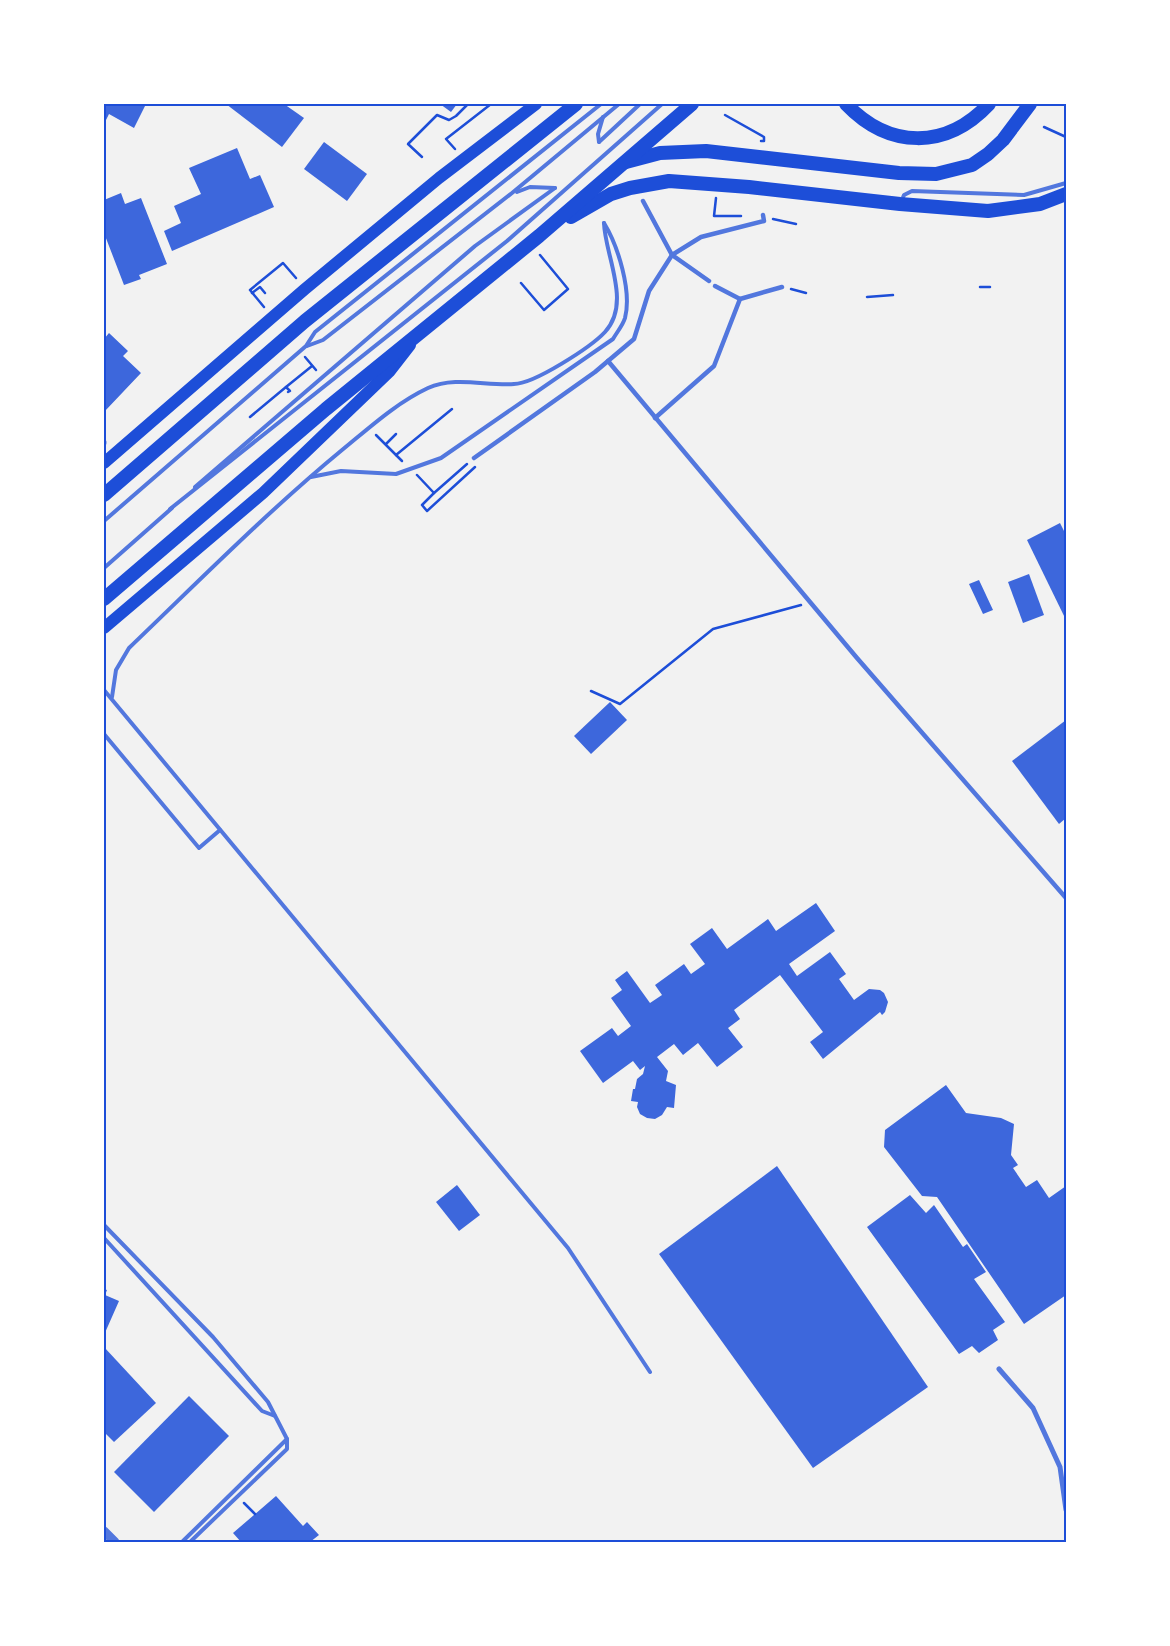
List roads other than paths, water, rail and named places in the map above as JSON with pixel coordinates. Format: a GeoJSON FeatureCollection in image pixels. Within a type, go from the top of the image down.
{"type":"FeatureCollection","features":[{"type":"Feature","properties":{"kind":"highway"},"geometry":{"type":"LineString","coordinates":[[104,495],[305,321],[576,104]]}},
{"type":"Feature","properties":{"kind":"highway"},"geometry":{"type":"LineString","coordinates":[[104,599],[326,409],[539,236],[692,104]]}},
{"type":"Feature","properties":{"kind":"highway"},"geometry":{"type":"LineString","coordinates":[[846,104],[862,119],[885,132],[923,139],[945,134],[961,127],[978,115],[989,104]]}},
{"type":"Feature","properties":{"kind":"highway"},"geometry":{"type":"LineString","coordinates":[[621,164],[660,153],[684,150],[900,173],[936,174],[972,165],[988,154],[1003,140],[1030,104]]}},
{"type":"Feature","properties":{"kind":"highway"},"geometry":{"type":"LineString","coordinates":[[539,236],[611,194],[630,188],[669,181],[749,187],[900,204],[988,211],[1040,204],[1066,194]]}},
{"type":"Feature","properties":{"kind":"main road"},"geometry":{"type":"LineString","coordinates":[[104,463],[305,289],[439,178],[536,104]]}},
{"type":"Feature","properties":{"kind":"main road"},"geometry":{"type":"LineString","coordinates":[[104,628],[270,487],[389,372],[419,334]]}},
{"type":"Feature","properties":{"kind":"street"},"geometry":{"type":"LineString","coordinates":[[643,201],[672,255],[709,281]]}},
{"type":"Feature","properties":{"kind":"street"},"geometry":{"type":"LineString","coordinates":[[474,458],[608,361],[634,339],[649,291],[672,255],[701,237],[764,221],[763,215]]}},
{"type":"Feature","properties":{"kind":"street"},"geometry":{"type":"LineString","coordinates":[[715,286],[740,300],[782,287]]}},
{"type":"Feature","properties":{"kind":"street"},"geometry":{"type":"LineString","coordinates":[[655,418],[714,366],[740,300]]}},
{"type":"Feature","properties":{"kind":"street"},"geometry":{"type":"LineString","coordinates":[[608,361],[810,602],[1066,898]]}},
{"type":"Feature","properties":{"kind":"street"},"geometry":{"type":"LineString","coordinates":[[999,1369],[1033,1408],[1060,1467],[1066,1510]]}},
{"type":"Feature","properties":{"kind":"street"},"geometry":{"type":"LineString","coordinates":[[104,1531],[115,1542]]}},
{"type":"Feature","properties":{"kind":"lane"},"geometry":{"type":"LineString","coordinates":[[104,521],[306,346],[315,332],[601,104]]}},
{"type":"Feature","properties":{"kind":"lane"},"geometry":{"type":"LineString","coordinates":[[306,346],[323,340],[512,193],[619,104]]}},
{"type":"Feature","properties":{"kind":"lane"},"geometry":{"type":"LineString","coordinates":[[603,117],[598,134],[599,142],[640,104]]}},
{"type":"Feature","properties":{"kind":"lane"},"geometry":{"type":"LineString","coordinates":[[170,510],[507,241],[662,104]]}},
{"type":"Feature","properties":{"kind":"lane"},"geometry":{"type":"LineString","coordinates":[[900,204],[904,195],[912,191],[1024,195],[1066,183]]}},
{"type":"Feature","properties":{"kind":"lane"},"geometry":{"type":"LineString","coordinates":[[104,568],[234,452],[475,246],[555,188],[530,187],[512,193]]}},
{"type":"Feature","properties":{"kind":"lane"},"geometry":{"type":"LineString","coordinates":[[112,697],[116,670],[129,648],[309,477],[385,414],[429,388],[454,382],[516,385],[537,378],[605,332],[614,317],[617,297],[604,234],[604,223],[614,238],[627,296],[624,319],[613,339],[441,458],[396,474],[341,472],[309,477]]}},
{"type":"Feature","properties":{"kind":"lane"},"geometry":{"type":"LineString","coordinates":[[104,690],[112,697],[220,830],[568,1248],[650,1372]]}},
{"type":"Feature","properties":{"kind":"lane"},"geometry":{"type":"LineString","coordinates":[[104,734],[199,848],[220,830]]}},
{"type":"Feature","properties":{"kind":"lane"},"geometry":{"type":"LineString","coordinates":[[104,1224],[213,1337],[268,1402],[287,1439],[287,1449],[190,1542]]}},
{"type":"Feature","properties":{"kind":"lane"},"geometry":{"type":"LineString","coordinates":[[104,1238],[262,1411],[275,1416]]}},
{"type":"Feature","properties":{"kind":"lane"},"geometry":{"type":"LineString","coordinates":[[182,1542],[287,1439]]}}]}
